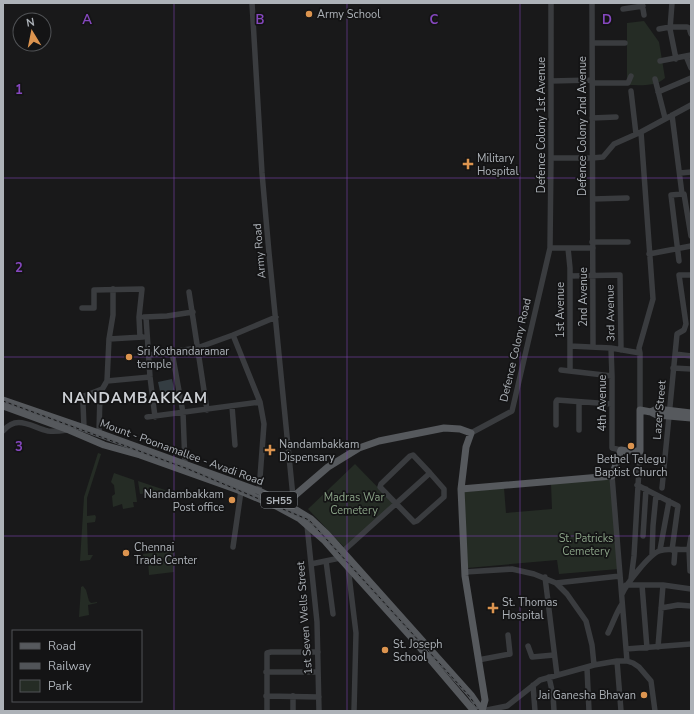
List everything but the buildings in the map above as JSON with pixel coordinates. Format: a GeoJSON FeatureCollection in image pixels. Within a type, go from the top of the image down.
{"type":"FeatureCollection","features":[{"type":"Feature","properties":{"kind":"main road","name":"Mount - Poonamallee - Avadi Road"},"geometry":{"type":"LineString","coordinates":[[3,400],[42,416],[104,445],[231,484],[259,491],[287,508],[307,524],[340,555],[471,695],[482,711]]}},
{"type":"Feature","properties":{"kind":"main road","name":"Mount - Poonamallee - Avadi Road"},"geometry":{"type":"LineString","coordinates":[[3,406],[84,428],[185,464],[231,484],[241,491],[287,508],[311,519],[348,567],[411,637],[474,711]]}},
{"type":"Feature","properties":{"kind":"main road"},"geometry":{"type":"LineString","coordinates":[[460,489],[612,476],[621,450],[640,451],[640,410],[651,412],[657,409],[691,418]]}},
{"type":"Feature","properties":{"kind":"main road"},"geometry":{"type":"LineString","coordinates":[[669,413],[691,413]]}},
{"type":"Feature","properties":{"kind":"main road"},"geometry":{"type":"LineString","coordinates":[[287,508],[293,497],[338,460],[349,452],[368,444],[444,428],[460,429],[470,433],[466,447],[460,489],[465,572],[485,700],[482,711]]}},
{"type":"Feature","properties":{"kind":"street","name":"Army Road"},"geometry":{"type":"LineString","coordinates":[[252,3],[262,171],[293,497]]}},
{"type":"Feature","properties":{"kind":"street","name":"Defence Colony 1st Avenue"},"geometry":{"type":"LineString","coordinates":[[550,248],[551,3]]}},
{"type":"Feature","properties":{"kind":"street","name":"Defence Colony 2nd Avenue"},"geometry":{"type":"LineString","coordinates":[[592,3],[592,245]]}},
{"type":"Feature","properties":{"kind":"street"},"geometry":{"type":"LineString","coordinates":[[672,3],[670,27],[676,58]]}},
{"type":"Feature","properties":{"kind":"street"},"geometry":{"type":"LineString","coordinates":[[623,9],[642,5],[644,15]]}},
{"type":"Feature","properties":{"kind":"street"},"geometry":{"type":"LineString","coordinates":[[659,29],[686,27],[689,28],[691,34]]}},
{"type":"Feature","properties":{"kind":"street"},"geometry":{"type":"LineString","coordinates":[[592,44],[625,43]]}},
{"type":"Feature","properties":{"kind":"street"},"geometry":{"type":"LineString","coordinates":[[660,61],[688,56],[691,68]]}},
{"type":"Feature","properties":{"kind":"street"},"geometry":{"type":"LineString","coordinates":[[551,81],[628,83],[631,76]]}},
{"type":"Feature","properties":{"kind":"street"},"geometry":{"type":"LineString","coordinates":[[658,92],[691,78]]}},
{"type":"Feature","properties":{"kind":"street"},"geometry":{"type":"LineString","coordinates":[[655,79],[665,118]]}},
{"type":"Feature","properties":{"kind":"street"},"geometry":{"type":"LineString","coordinates":[[631,91],[638,133],[653,299],[639,348],[640,410]]}},
{"type":"Feature","properties":{"kind":"street"},"geometry":{"type":"LineString","coordinates":[[551,158],[603,157],[614,144],[691,105]]}},
{"type":"Feature","properties":{"kind":"street"},"geometry":{"type":"LineString","coordinates":[[672,115],[682,194],[684,194],[691,234]]}},
{"type":"Feature","properties":{"kind":"street"},"geometry":{"type":"LineString","coordinates":[[592,118],[616,117]]}},
{"type":"Feature","properties":{"kind":"street"},"geometry":{"type":"LineString","coordinates":[[680,173],[691,172]]}},
{"type":"Feature","properties":{"kind":"street"},"geometry":{"type":"LineString","coordinates":[[680,261],[671,195],[682,194]]}},
{"type":"Feature","properties":{"kind":"street"},"geometry":{"type":"LineString","coordinates":[[592,199],[627,198]]}},
{"type":"Feature","properties":{"kind":"street"},"geometry":{"type":"LineString","coordinates":[[550,248],[568,248],[628,242]]}},
{"type":"Feature","properties":{"kind":"street","name":"2nd Avenue"},"geometry":{"type":"LineString","coordinates":[[592,245],[593,347]]}},
{"type":"Feature","properties":{"kind":"street"},"geometry":{"type":"LineString","coordinates":[[649,254],[691,246]]}},
{"type":"Feature","properties":{"kind":"street","name":"Defence Colony Road"},"geometry":{"type":"LineString","coordinates":[[470,433],[512,411],[550,248]]}},
{"type":"Feature","properties":{"kind":"street","name":"1st Avenue"},"geometry":{"type":"LineString","coordinates":[[568,248],[570,276],[570,371]]}},
{"type":"Feature","properties":{"kind":"street","name":"Lazer Street"},"geometry":{"type":"LineString","coordinates":[[662,488],[676,334],[684,330],[686,324],[679,275],[691,274]]}},
{"type":"Feature","properties":{"kind":"street","name":"3rd Avenue"},"geometry":{"type":"LineString","coordinates":[[593,276],[620,275],[621,350]]}},
{"type":"Feature","properties":{"kind":"street"},"geometry":{"type":"LineString","coordinates":[[570,276],[593,276]]}},
{"type":"Feature","properties":{"kind":"street"},"geometry":{"type":"LineString","coordinates":[[99,433],[100,393],[107,381],[109,339],[113,315],[113,289]]}},
{"type":"Feature","properties":{"kind":"street"},"geometry":{"type":"LineString","coordinates":[[82,308],[94,308],[94,290],[142,289],[139,317],[140,337]]}},
{"type":"Feature","properties":{"kind":"street"},"geometry":{"type":"LineString","coordinates":[[189,292],[206,410]]}},
{"type":"Feature","properties":{"kind":"street"},"geometry":{"type":"LineString","coordinates":[[139,317],[167,316],[193,312]]}},
{"type":"Feature","properties":{"kind":"street"},"geometry":{"type":"LineString","coordinates":[[146,317],[150,377],[155,416]]}},
{"type":"Feature","properties":{"kind":"street"},"geometry":{"type":"LineString","coordinates":[[149,355],[197,348],[276,317]]}},
{"type":"Feature","properties":{"kind":"street"},"geometry":{"type":"LineString","coordinates":[[233,335],[260,402],[264,424],[259,491]]}},
{"type":"Feature","properties":{"kind":"street"},"geometry":{"type":"LineString","coordinates":[[109,339],[147,336]]}},
{"type":"Feature","properties":{"kind":"street"},"geometry":{"type":"LineString","coordinates":[[570,346],[611,348],[640,353]]}},
{"type":"Feature","properties":{"kind":"street","name":"4th Avenue"},"geometry":{"type":"LineString","coordinates":[[611,348],[612,448],[621,450]]}},
{"type":"Feature","properties":{"kind":"street"},"geometry":{"type":"LineString","coordinates":[[172,352],[183,413],[185,464]]}},
{"type":"Feature","properties":{"kind":"street"},"geometry":{"type":"LineString","coordinates":[[675,354],[691,356]]}},
{"type":"Feature","properties":{"kind":"street"},"geometry":{"type":"LineString","coordinates":[[673,368],[691,370]]}},
{"type":"Feature","properties":{"kind":"street"},"geometry":{"type":"LineString","coordinates":[[561,370],[612,376]]}},
{"type":"Feature","properties":{"kind":"street"},"geometry":{"type":"LineString","coordinates":[[107,381],[150,377]]}},
{"type":"Feature","properties":{"kind":"street"},"geometry":{"type":"LineString","coordinates":[[84,428],[84,396],[102,389]]}},
{"type":"Feature","properties":{"kind":"street"},"geometry":{"type":"LineString","coordinates":[[556,426],[557,400],[612,404]]}},
{"type":"Feature","properties":{"kind":"street"},"geometry":{"type":"LineString","coordinates":[[148,417],[260,402]]}},
{"type":"Feature","properties":{"kind":"street"},"geometry":{"type":"LineString","coordinates":[[579,402],[579,430]]}},
{"type":"Feature","properties":{"kind":"street"},"geometry":{"type":"LineString","coordinates":[[232,406],[235,445]]}},
{"type":"Feature","properties":{"kind":"street"},"geometry":{"type":"LineString","coordinates":[[3,431],[10,424],[18,422],[26,423],[49,431],[70,430]]}},
{"type":"Feature","properties":{"kind":"street"},"geometry":{"type":"LineString","coordinates":[[631,579],[640,451]]}},
{"type":"Feature","properties":{"kind":"street"},"geometry":{"type":"LineString","coordinates":[[410,456],[413,456],[430,473],[448,493],[414,522],[380,487],[381,484],[410,456]]}},
{"type":"Feature","properties":{"kind":"street"},"geometry":{"type":"LineString","coordinates":[[311,564],[326,561],[340,555],[430,473]]}},
{"type":"Feature","properties":{"kind":"street"},"geometry":{"type":"LineString","coordinates":[[612,476],[627,661]]}},
{"type":"Feature","properties":{"kind":"street"},"geometry":{"type":"LineString","coordinates":[[637,485],[678,506],[673,550],[674,563]]}},
{"type":"Feature","properties":{"kind":"street"},"geometry":{"type":"LineString","coordinates":[[644,536],[646,490]]}},
{"type":"Feature","properties":{"kind":"street"},"geometry":{"type":"LineString","coordinates":[[233,547],[241,491]]}},
{"type":"Feature","properties":{"kind":"street"},"geometry":{"type":"LineString","coordinates":[[652,555],[656,495]]}},
{"type":"Feature","properties":{"kind":"street"},"geometry":{"type":"LineString","coordinates":[[660,550],[669,501]]}},
{"type":"Feature","properties":{"kind":"street","name":"1st Seven Wells Street"},"geometry":{"type":"LineString","coordinates":[[307,524],[317,622],[319,711]]}},
{"type":"Feature","properties":{"kind":"street"},"geometry":{"type":"LineString","coordinates":[[635,536],[662,539]]}},
{"type":"Feature","properties":{"kind":"street"},"geometry":{"type":"LineString","coordinates":[[690,572],[691,537]]}},
{"type":"Feature","properties":{"kind":"street"},"geometry":{"type":"LineString","coordinates":[[621,595],[626,585],[652,555],[660,550],[690,549]]}},
{"type":"Feature","properties":{"kind":"street"},"geometry":{"type":"LineString","coordinates":[[326,561],[333,614]]}},
{"type":"Feature","properties":{"kind":"street"},"geometry":{"type":"LineString","coordinates":[[348,567],[356,633],[354,711]]}},
{"type":"Feature","properties":{"kind":"street"},"geometry":{"type":"LineString","coordinates":[[465,572],[512,569],[545,577],[556,582],[567,594],[586,621],[592,645],[594,665]]}},
{"type":"Feature","properties":{"kind":"street"},"geometry":{"type":"LineString","coordinates":[[556,582],[620,576]]}},
{"type":"Feature","properties":{"kind":"street"},"geometry":{"type":"LineString","coordinates":[[545,577],[557,675]]}},
{"type":"Feature","properties":{"kind":"street"},"geometry":{"type":"LineString","coordinates":[[626,585],[663,585],[691,589]]}},
{"type":"Feature","properties":{"kind":"street"},"geometry":{"type":"LineString","coordinates":[[642,585],[646,648]]}},
{"type":"Feature","properties":{"kind":"street"},"geometry":{"type":"LineString","coordinates":[[658,647],[663,585]]}},
{"type":"Feature","properties":{"kind":"street"},"geometry":{"type":"LineString","coordinates":[[525,604],[548,601]]}},
{"type":"Feature","properties":{"kind":"street"},"geometry":{"type":"LineString","coordinates":[[608,633],[617,611],[622,604]]}},
{"type":"Feature","properties":{"kind":"street"},"geometry":{"type":"LineString","coordinates":[[661,608],[678,605],[691,606]]}},
{"type":"Feature","properties":{"kind":"street"},"geometry":{"type":"LineString","coordinates":[[478,660],[510,654],[508,635]]}},
{"type":"Feature","properties":{"kind":"street"},"geometry":{"type":"LineString","coordinates":[[626,649],[691,644]]}},
{"type":"Feature","properties":{"kind":"street"},"geometry":{"type":"LineString","coordinates":[[528,646],[532,657],[554,655]]}},
{"type":"Feature","properties":{"kind":"street"},"geometry":{"type":"LineString","coordinates":[[267,711],[266,655],[268,652],[318,652]]}},
{"type":"Feature","properties":{"kind":"street"},"geometry":{"type":"LineString","coordinates":[[482,711],[507,708],[540,680],[594,665],[617,661],[627,661],[633,663],[639,667],[651,681],[655,711]]}},
{"type":"Feature","properties":{"kind":"street"},"geometry":{"type":"LineString","coordinates":[[617,661],[620,711]]}},
{"type":"Feature","properties":{"kind":"street"},"geometry":{"type":"LineString","coordinates":[[586,668],[589,711]]}},
{"type":"Feature","properties":{"kind":"street"},"geometry":{"type":"LineString","coordinates":[[266,672],[318,672]]}},
{"type":"Feature","properties":{"kind":"street"},"geometry":{"type":"LineString","coordinates":[[549,678],[554,711]]}},
{"type":"Feature","properties":{"kind":"street"},"geometry":{"type":"LineString","coordinates":[[533,685],[535,711]]}},
{"type":"Feature","properties":{"kind":"street"},"geometry":{"type":"LineString","coordinates":[[266,696],[319,697]]}},
{"type":"Feature","properties":{"kind":"street"},"geometry":{"type":"LineString","coordinates":[[293,696],[293,711]]}},
{"type":"Feature","properties":{"kind":"green space"},"geometry":{"type":"Polygon","coordinates":[[[644,21],[659,42],[665,78],[652,84],[627,85],[627,23],[644,21]]]}},
{"type":"Feature","properties":{"kind":"green space"},"geometry":{"type":"Polygon","coordinates":[[[98,453],[101,454],[87,498],[87,516],[95,515],[96,517],[95,522],[87,523],[88,555],[93,555],[90,560],[80,561],[84,497],[98,453]]]}},
{"type":"Feature","properties":{"kind":"green space","name":"Madras War Cemetery"},"geometry":{"type":"Polygon","coordinates":[[[355,464],[394,504],[345,548],[308,509],[355,464]]]}},
{"type":"Feature","properties":{"kind":"green space"},"geometry":{"type":"Polygon","coordinates":[[[114,473],[134,480],[137,502],[133,502],[134,507],[123,509],[122,504],[113,507],[112,496],[115,494],[114,485],[111,482],[114,473]]]}},
{"type":"Feature","properties":{"kind":"green space","name":"St. Patricks Cemetery"},"geometry":{"type":"Polygon","coordinates":[[[611,479],[619,569],[559,574],[557,560],[467,568],[463,492],[504,488],[506,513],[552,509],[551,484],[611,479]]]}},
{"type":"Feature","properties":{"kind":"green space"},"geometry":{"type":"Polygon","coordinates":[[[138,481],[168,491],[140,494],[138,481]]]}},
{"type":"Feature","properties":{"kind":"green space"},"geometry":{"type":"Polygon","coordinates":[[[174,550],[174,572],[149,575],[148,561],[144,561],[143,554],[174,550]]]}},
{"type":"Feature","properties":{"kind":"green space"},"geometry":{"type":"Polygon","coordinates":[[[83,586],[86,590],[89,601],[91,603],[97,603],[88,605],[89,615],[79,617],[81,587],[83,586]]]}},
{"type":"Feature","properties":{"kind":"shaded area"},"geometry":{"type":"Polygon","coordinates":[[[172,379],[175,393],[161,396],[158,382],[172,379]]]}},
{"type":"Feature","properties":{"kind":"railway"},"geometry":{"type":"LineString","coordinates":[[3,401],[188,469],[309,520],[470,697],[479,711]]}},
{"type":"Feature","properties":{"kind":"place","name":"Army School"},"geometry":{"type":"Point","coordinates":[309,14]}},
{"type":"Feature","properties":{"kind":"place","name":"Military Hospital"},"geometry":{"type":"Point","coordinates":[468,164]}},
{"type":"Feature","properties":{"kind":"place","name":"Sri Kothandaramar temple"},"geometry":{"type":"Point","coordinates":[129,357]}},
{"type":"Feature","properties":{"kind":"place","name":"Bethel Telegu Baptist Church"},"geometry":{"type":"Point","coordinates":[631,446]}},
{"type":"Feature","properties":{"kind":"place","name":"Nandambakkam Dispensary"},"geometry":{"type":"Point","coordinates":[270,450]}},
{"type":"Feature","properties":{"kind":"place","name":"Nandambakkam Post office"},"geometry":{"type":"Point","coordinates":[232,500]}},
{"type":"Feature","properties":{"kind":"place","name":"Chennai Trade Center"},"geometry":{"type":"Point","coordinates":[126,553]}},
{"type":"Feature","properties":{"kind":"place","name":"St. Thomas Hospital"},"geometry":{"type":"Point","coordinates":[493,608]}},
{"type":"Feature","properties":{"kind":"place","name":"St. Joseph School"},"geometry":{"type":"Point","coordinates":[385,650]}},
{"type":"Feature","properties":{"kind":"place","name":"Jai Ganesha Bhavan"},"geometry":{"type":"Point","coordinates":[644,695]}},
{"type":"Feature","properties":{"kind":"district","name":"NANDAMBAKKAM"},"geometry":{"type":"Point","coordinates":[135,398]}}]}
